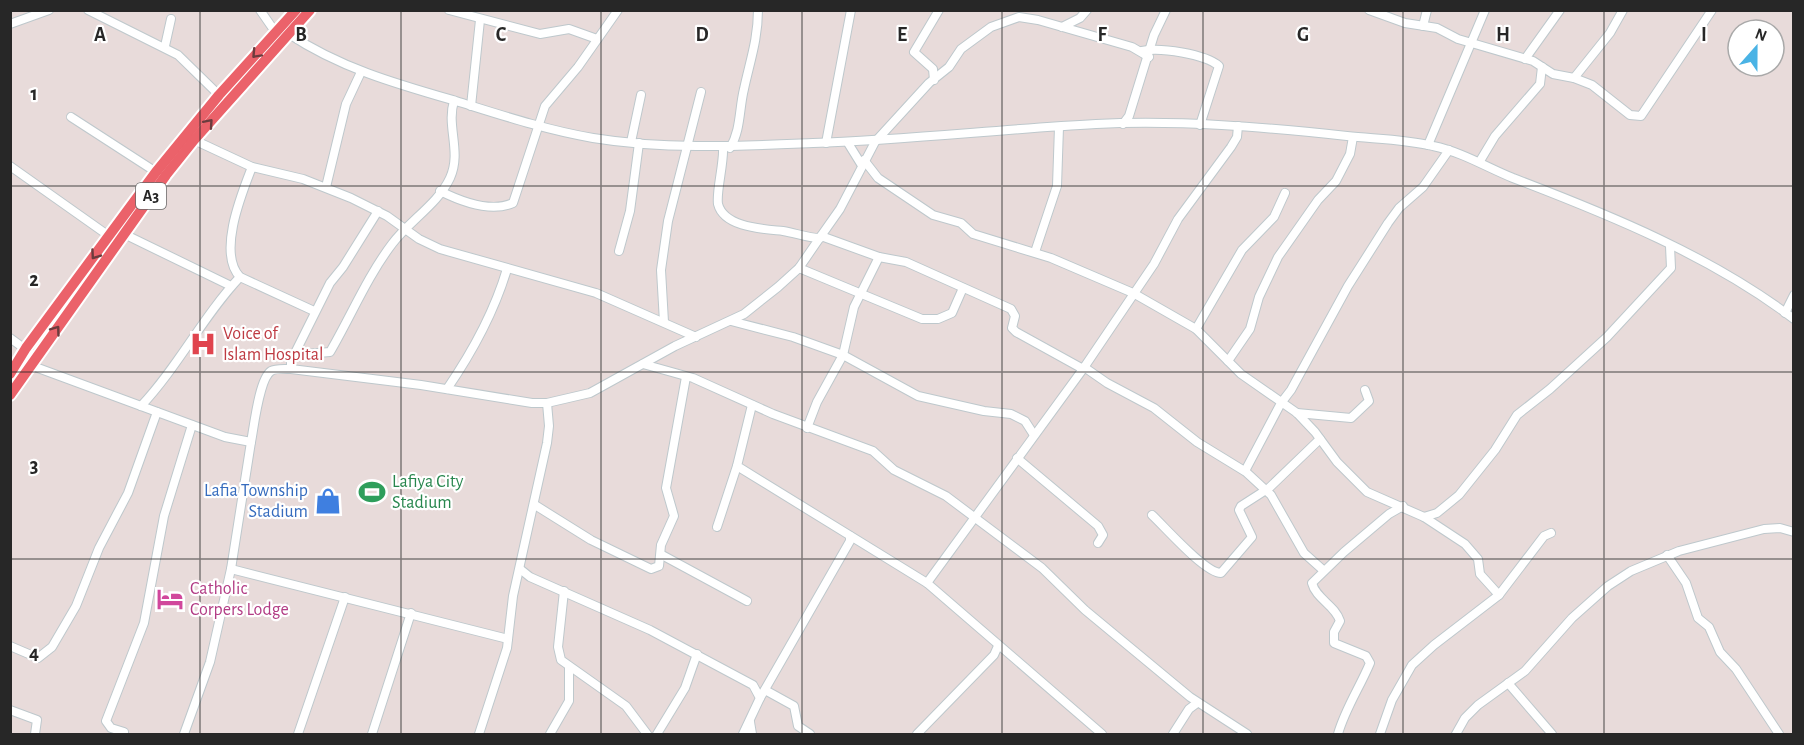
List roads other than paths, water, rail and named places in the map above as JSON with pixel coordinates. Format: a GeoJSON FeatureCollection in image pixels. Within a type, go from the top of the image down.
{"type":"FeatureCollection","features":[{"type":"Feature","properties":{"kind":"highway","name":"A3"},"geometry":{"type":"LineString","coordinates":[[10,374],[26,348],[156,171],[219,95],[296,10]]}},
{"type":"Feature","properties":{"kind":"highway","name":"A3"},"geometry":{"type":"LineString","coordinates":[[10,395],[194,140],[310,10]]}},
{"type":"Feature","properties":{"kind":"street"},"geometry":{"type":"LineString","coordinates":[[10,24],[49,10]]}},
{"type":"Feature","properties":{"kind":"street"},"geometry":{"type":"LineString","coordinates":[[88,10],[165,46],[184,59],[219,95]]}},
{"type":"Feature","properties":{"kind":"street"},"geometry":{"type":"LineString","coordinates":[[260,10],[276,33]]}},
{"type":"Feature","properties":{"kind":"street"},"geometry":{"type":"LineString","coordinates":[[449,10],[540,34],[569,29],[597,39]]}},
{"type":"Feature","properties":{"kind":"street"},"geometry":{"type":"LineString","coordinates":[[440,191],[480,205],[506,206],[513,203],[536,126],[545,106],[618,10]]}},
{"type":"Feature","properties":{"kind":"street"},"geometry":{"type":"LineString","coordinates":[[758,10],[758,34],[744,88],[736,137],[727,148],[718,202],[722,212],[731,219],[753,228],[783,231],[804,238],[821,237],[879,256],[906,262],[1011,309],[1015,316],[1012,328],[1016,332],[1154,408],[1182,432],[1245,471],[1269,490],[1304,553],[1323,570]]}},
{"type":"Feature","properties":{"kind":"street"},"geometry":{"type":"LineString","coordinates":[[826,143],[851,10]]}},
{"type":"Feature","properties":{"kind":"street"},"geometry":{"type":"LineString","coordinates":[[933,80],[933,69],[914,52],[939,10]]}},
{"type":"Feature","properties":{"kind":"street"},"geometry":{"type":"LineString","coordinates":[[1062,27],[1080,18],[1087,10]]}},
{"type":"Feature","properties":{"kind":"street"},"geometry":{"type":"LineString","coordinates":[[1123,124],[1129,116],[1147,52],[1166,10]]}},
{"type":"Feature","properties":{"kind":"street"},"geometry":{"type":"LineString","coordinates":[[1369,10],[1437,28],[1473,43],[1525,59],[1553,74],[1574,78],[1592,85],[1630,115],[1641,116],[1712,10]]}},
{"type":"Feature","properties":{"kind":"street"},"geometry":{"type":"LineString","coordinates":[[1423,26],[1427,10]]}},
{"type":"Feature","properties":{"kind":"street"},"geometry":{"type":"LineString","coordinates":[[1428,145],[1485,10]]}},
{"type":"Feature","properties":{"kind":"street"},"geometry":{"type":"LineString","coordinates":[[1525,59],[1560,10]]}},
{"type":"Feature","properties":{"kind":"street"},"geometry":{"type":"LineString","coordinates":[[1574,78],[1610,33],[1623,10]]}},
{"type":"Feature","properties":{"kind":"street"},"geometry":{"type":"LineString","coordinates":[[184,735],[210,662],[231,569],[251,442],[266,377],[275,370],[291,369],[547,404],[590,393],[744,314],[799,268],[840,208],[875,142],[933,80],[949,67],[964,46],[992,27],[1021,14],[1147,52],[1199,57],[1219,66],[1200,125]]}},
{"type":"Feature","properties":{"kind":"street"},"geometry":{"type":"LineString","coordinates":[[1080,18],[1080,33]]}},
{"type":"Feature","properties":{"kind":"street"},"geometry":{"type":"LineString","coordinates":[[165,46],[171,19]]}},
{"type":"Feature","properties":{"kind":"street"},"geometry":{"type":"LineString","coordinates":[[471,106],[480,20]]}},
{"type":"Feature","properties":{"kind":"street"},"geometry":{"type":"LineString","coordinates":[[289,34],[319,54],[362,72],[536,126],[595,139],[727,148],[875,142],[1059,127],[1136,124],[1238,126],[1428,145],[1479,161],[1509,176],[1591,207],[1714,267],[1794,319]]}},
{"type":"Feature","properties":{"kind":"street"},"geometry":{"type":"LineString","coordinates":[[1542,67],[1542,80]]}},
{"type":"Feature","properties":{"kind":"street"},"geometry":{"type":"LineString","coordinates":[[326,187],[346,104],[362,72]]}},
{"type":"Feature","properties":{"kind":"street"},"geometry":{"type":"LineString","coordinates":[[1479,161],[1495,136],[1530,98],[1542,80],[1553,74]]}},
{"type":"Feature","properties":{"kind":"street"},"geometry":{"type":"LineString","coordinates":[[664,322],[661,270],[673,194],[701,92]]}},
{"type":"Feature","properties":{"kind":"street"},"geometry":{"type":"LineString","coordinates":[[619,251],[630,211],[641,95]]}},
{"type":"Feature","properties":{"kind":"street"},"geometry":{"type":"LineString","coordinates":[[293,355],[330,352],[363,287],[405,228],[450,178],[455,156],[451,110],[454,101]]}},
{"type":"Feature","properties":{"kind":"street"},"geometry":{"type":"LineString","coordinates":[[1129,116],[1136,124]]}},
{"type":"Feature","properties":{"kind":"street"},"geometry":{"type":"LineString","coordinates":[[71,117],[156,171]]}},
{"type":"Feature","properties":{"kind":"street"},"geometry":{"type":"LineString","coordinates":[[927,583],[1035,430],[1084,368],[1154,264],[1178,219],[1231,147],[1237,137],[1238,126]]}},
{"type":"Feature","properties":{"kind":"street"},"geometry":{"type":"LineString","coordinates":[[1035,252],[1056,186],[1059,127]]}},
{"type":"Feature","properties":{"kind":"street"},"geometry":{"type":"LineString","coordinates":[[736,137],[745,147]]}},
{"type":"Feature","properties":{"kind":"street"},"geometry":{"type":"LineString","coordinates":[[1228,361],[1250,329],[1259,297],[1278,257],[1318,200],[1333,185],[1350,154],[1353,137]]}},
{"type":"Feature","properties":{"kind":"street"},"geometry":{"type":"LineString","coordinates":[[194,140],[252,167],[326,187],[378,211],[419,239],[440,249],[596,293],[696,337]]}},
{"type":"Feature","properties":{"kind":"street"},"geometry":{"type":"LineString","coordinates":[[848,143],[878,178],[933,215],[961,223],[974,234],[1035,252],[1133,293],[1196,329],[1241,374],[1297,413],[1337,462],[1367,492],[1424,517],[1465,544],[1478,560],[1480,574],[1498,595]]}},
{"type":"Feature","properties":{"kind":"street"},"geometry":{"type":"LineString","coordinates":[[1488,149],[1491,167]]}},
{"type":"Feature","properties":{"kind":"street"},"geometry":{"type":"LineString","coordinates":[[1245,471],[1348,286],[1388,223],[1399,208],[1423,187],[1449,150]]}},
{"type":"Feature","properties":{"kind":"street"},"geometry":{"type":"LineString","coordinates":[[10,166],[109,236]]}},
{"type":"Feature","properties":{"kind":"street"},"geometry":{"type":"LineString","coordinates":[[252,167],[231,226],[234,270],[240,277],[314,311]]}},
{"type":"Feature","properties":{"kind":"street"},"geometry":{"type":"LineString","coordinates":[[1196,329],[1242,250],[1274,217],[1285,193]]}},
{"type":"Feature","properties":{"kind":"street"},"geometry":{"type":"LineString","coordinates":[[291,369],[293,355],[314,311],[378,211]]}},
{"type":"Feature","properties":{"kind":"street"},"geometry":{"type":"LineString","coordinates":[[124,234],[231,286]]}},
{"type":"Feature","properties":{"kind":"street"},"geometry":{"type":"LineString","coordinates":[[804,238],[812,249]]}},
{"type":"Feature","properties":{"kind":"street"},"geometry":{"type":"LineString","coordinates":[[1424,517],[1437,513],[1458,495],[1501,443],[1517,415],[1550,389],[1628,316],[1671,268],[1670,246]]}},
{"type":"Feature","properties":{"kind":"street"},"geometry":{"type":"LineString","coordinates":[[807,428],[817,402],[843,356],[854,307],[879,256]]}},
{"type":"Feature","properties":{"kind":"street"},"geometry":{"type":"LineString","coordinates":[[799,268],[862,292],[922,319],[938,319],[952,313],[963,288]]}},
{"type":"Feature","properties":{"kind":"street"},"geometry":{"type":"LineString","coordinates":[[447,389],[468,359],[493,310],[507,269]]}},
{"type":"Feature","properties":{"kind":"street"},"geometry":{"type":"LineString","coordinates":[[141,406],[158,389],[176,360],[240,277]]}},
{"type":"Feature","properties":{"kind":"street"},"geometry":{"type":"LineString","coordinates":[[1785,313],[1794,295]]}},
{"type":"Feature","properties":{"kind":"street"},"geometry":{"type":"LineString","coordinates":[[730,321],[793,337],[843,356],[918,396],[984,411],[1011,414],[1035,430]]}},
{"type":"Feature","properties":{"kind":"street"},"geometry":{"type":"LineString","coordinates":[[10,338],[26,348],[33,362]]}},
{"type":"Feature","properties":{"kind":"street"},"geometry":{"type":"LineString","coordinates":[[19,361],[33,362],[225,437],[251,442]]}},
{"type":"Feature","properties":{"kind":"street"},"geometry":{"type":"LineString","coordinates":[[643,364],[686,377],[807,428],[873,451],[894,470],[932,487],[1042,568],[1084,610],[1190,698],[1247,735]]}},
{"type":"Feature","properties":{"kind":"street"},"geometry":{"type":"LineString","coordinates":[[535,505],[591,540],[651,569],[659,566],[662,555],[661,545],[674,516],[666,488],[686,377]]}},
{"type":"Feature","properties":{"kind":"street"},"geometry":{"type":"LineString","coordinates":[[1297,413],[1351,418],[1369,401],[1365,390]]}},
{"type":"Feature","properties":{"kind":"street"},"geometry":{"type":"LineString","coordinates":[[479,735],[508,639],[507,630],[535,505],[549,426],[547,404]]}},
{"type":"Feature","properties":{"kind":"street"},"geometry":{"type":"LineString","coordinates":[[717,527],[737,466],[752,405]]}},
{"type":"Feature","properties":{"kind":"street"},"geometry":{"type":"LineString","coordinates":[[10,646],[38,658],[52,647],[64,628],[99,548],[128,493],[157,412]]}},
{"type":"Feature","properties":{"kind":"street"},"geometry":{"type":"LineString","coordinates":[[124,732],[111,728],[106,721],[144,623],[164,516],[192,424]]}},
{"type":"Feature","properties":{"kind":"street"},"geometry":{"type":"LineString","coordinates":[[1152,515],[1192,555],[1218,573],[1252,537],[1239,510],[1241,506],[1269,490],[1320,439]]}},
{"type":"Feature","properties":{"kind":"street"},"geometry":{"type":"LineString","coordinates":[[1017,458],[1098,526],[1103,535],[1098,543]]}},
{"type":"Feature","properties":{"kind":"street"},"geometry":{"type":"LineString","coordinates":[[737,466],[927,583],[1102,735]]}},
{"type":"Feature","properties":{"kind":"street"},"geometry":{"type":"LineString","coordinates":[[1389,501],[1389,514]]}},
{"type":"Feature","properties":{"kind":"street"},"geometry":{"type":"LineString","coordinates":[[1338,735],[1343,716],[1356,696],[1370,663],[1366,656],[1334,643],[1334,632],[1340,621],[1337,613],[1312,585],[1323,570],[1389,514],[1403,506]]}},
{"type":"Feature","properties":{"kind":"street"},"geometry":{"type":"LineString","coordinates":[[1456,735],[1466,718],[1478,705],[1526,671],[1567,622],[1608,586],[1639,566],[1667,555],[1764,529],[1780,528],[1794,532]]}},
{"type":"Feature","properties":{"kind":"street"},"geometry":{"type":"LineString","coordinates":[[1380,735],[1392,700],[1412,665],[1498,595],[1544,536],[1551,533]]}},
{"type":"Feature","properties":{"kind":"street"},"geometry":{"type":"LineString","coordinates":[[743,734],[763,688],[779,669],[786,650],[814,608],[853,539]]}},
{"type":"Feature","properties":{"kind":"street"},"geometry":{"type":"LineString","coordinates":[[662,555],[747,601]]}},
{"type":"Feature","properties":{"kind":"street"},"geometry":{"type":"LineString","coordinates":[[1667,555],[1686,584],[1698,618],[1708,627],[1720,652],[1736,669],[1779,735]]}},
{"type":"Feature","properties":{"kind":"street"},"geometry":{"type":"LineString","coordinates":[[231,569],[508,639]]}},
{"type":"Feature","properties":{"kind":"street"},"geometry":{"type":"LineString","coordinates":[[520,569],[530,577],[697,654],[763,688],[794,706],[798,726],[810,735]]}},
{"type":"Feature","properties":{"kind":"street"},"geometry":{"type":"LineString","coordinates":[[517,582],[530,577]]}},
{"type":"Feature","properties":{"kind":"street"},"geometry":{"type":"LineString","coordinates":[[564,591],[558,647],[561,660],[626,705],[647,735]]}},
{"type":"Feature","properties":{"kind":"street"},"geometry":{"type":"LineString","coordinates":[[298,735],[345,597]]}},
{"type":"Feature","properties":{"kind":"street"},"geometry":{"type":"LineString","coordinates":[[372,735],[411,613]]}},
{"type":"Feature","properties":{"kind":"street"},"geometry":{"type":"LineString","coordinates":[[917,735],[994,655],[998,646]]}},
{"type":"Feature","properties":{"kind":"street"},"geometry":{"type":"LineString","coordinates":[[657,735],[685,688],[697,654]]}},
{"type":"Feature","properties":{"kind":"street"},"geometry":{"type":"LineString","coordinates":[[550,735],[569,701],[569,667]]}},
{"type":"Feature","properties":{"kind":"street"},"geometry":{"type":"LineString","coordinates":[[1508,683],[1552,735]]}},
{"type":"Feature","properties":{"kind":"street"},"geometry":{"type":"LineString","coordinates":[[1189,709],[1190,698]]}},
{"type":"Feature","properties":{"kind":"street"},"geometry":{"type":"LineString","coordinates":[[1173,735],[1189,709],[1197,703]]}},
{"type":"Feature","properties":{"kind":"street"},"geometry":{"type":"LineString","coordinates":[[10,710],[37,720],[35,735]]}},
{"type":"Feature","properties":{"kind":"street"},"geometry":{"type":"LineString","coordinates":[[743,734],[752,734],[750,722]]}},
{"type":"Feature","properties":{"kind":"place","name":"Voice of Islam Hospital"},"geometry":{"type":"Point","coordinates":[203,344]}},
{"type":"Feature","properties":{"kind":"place","name":"Lafiya City Stadium"},"geometry":{"type":"Point","coordinates":[372,492]}},
{"type":"Feature","properties":{"kind":"place","name":"Lafia Township Stadium"},"geometry":{"type":"Point","coordinates":[328,501]}},
{"type":"Feature","properties":{"kind":"place","name":"Catholic Corpers Lodge"},"geometry":{"type":"Point","coordinates":[170,599]}}]}
